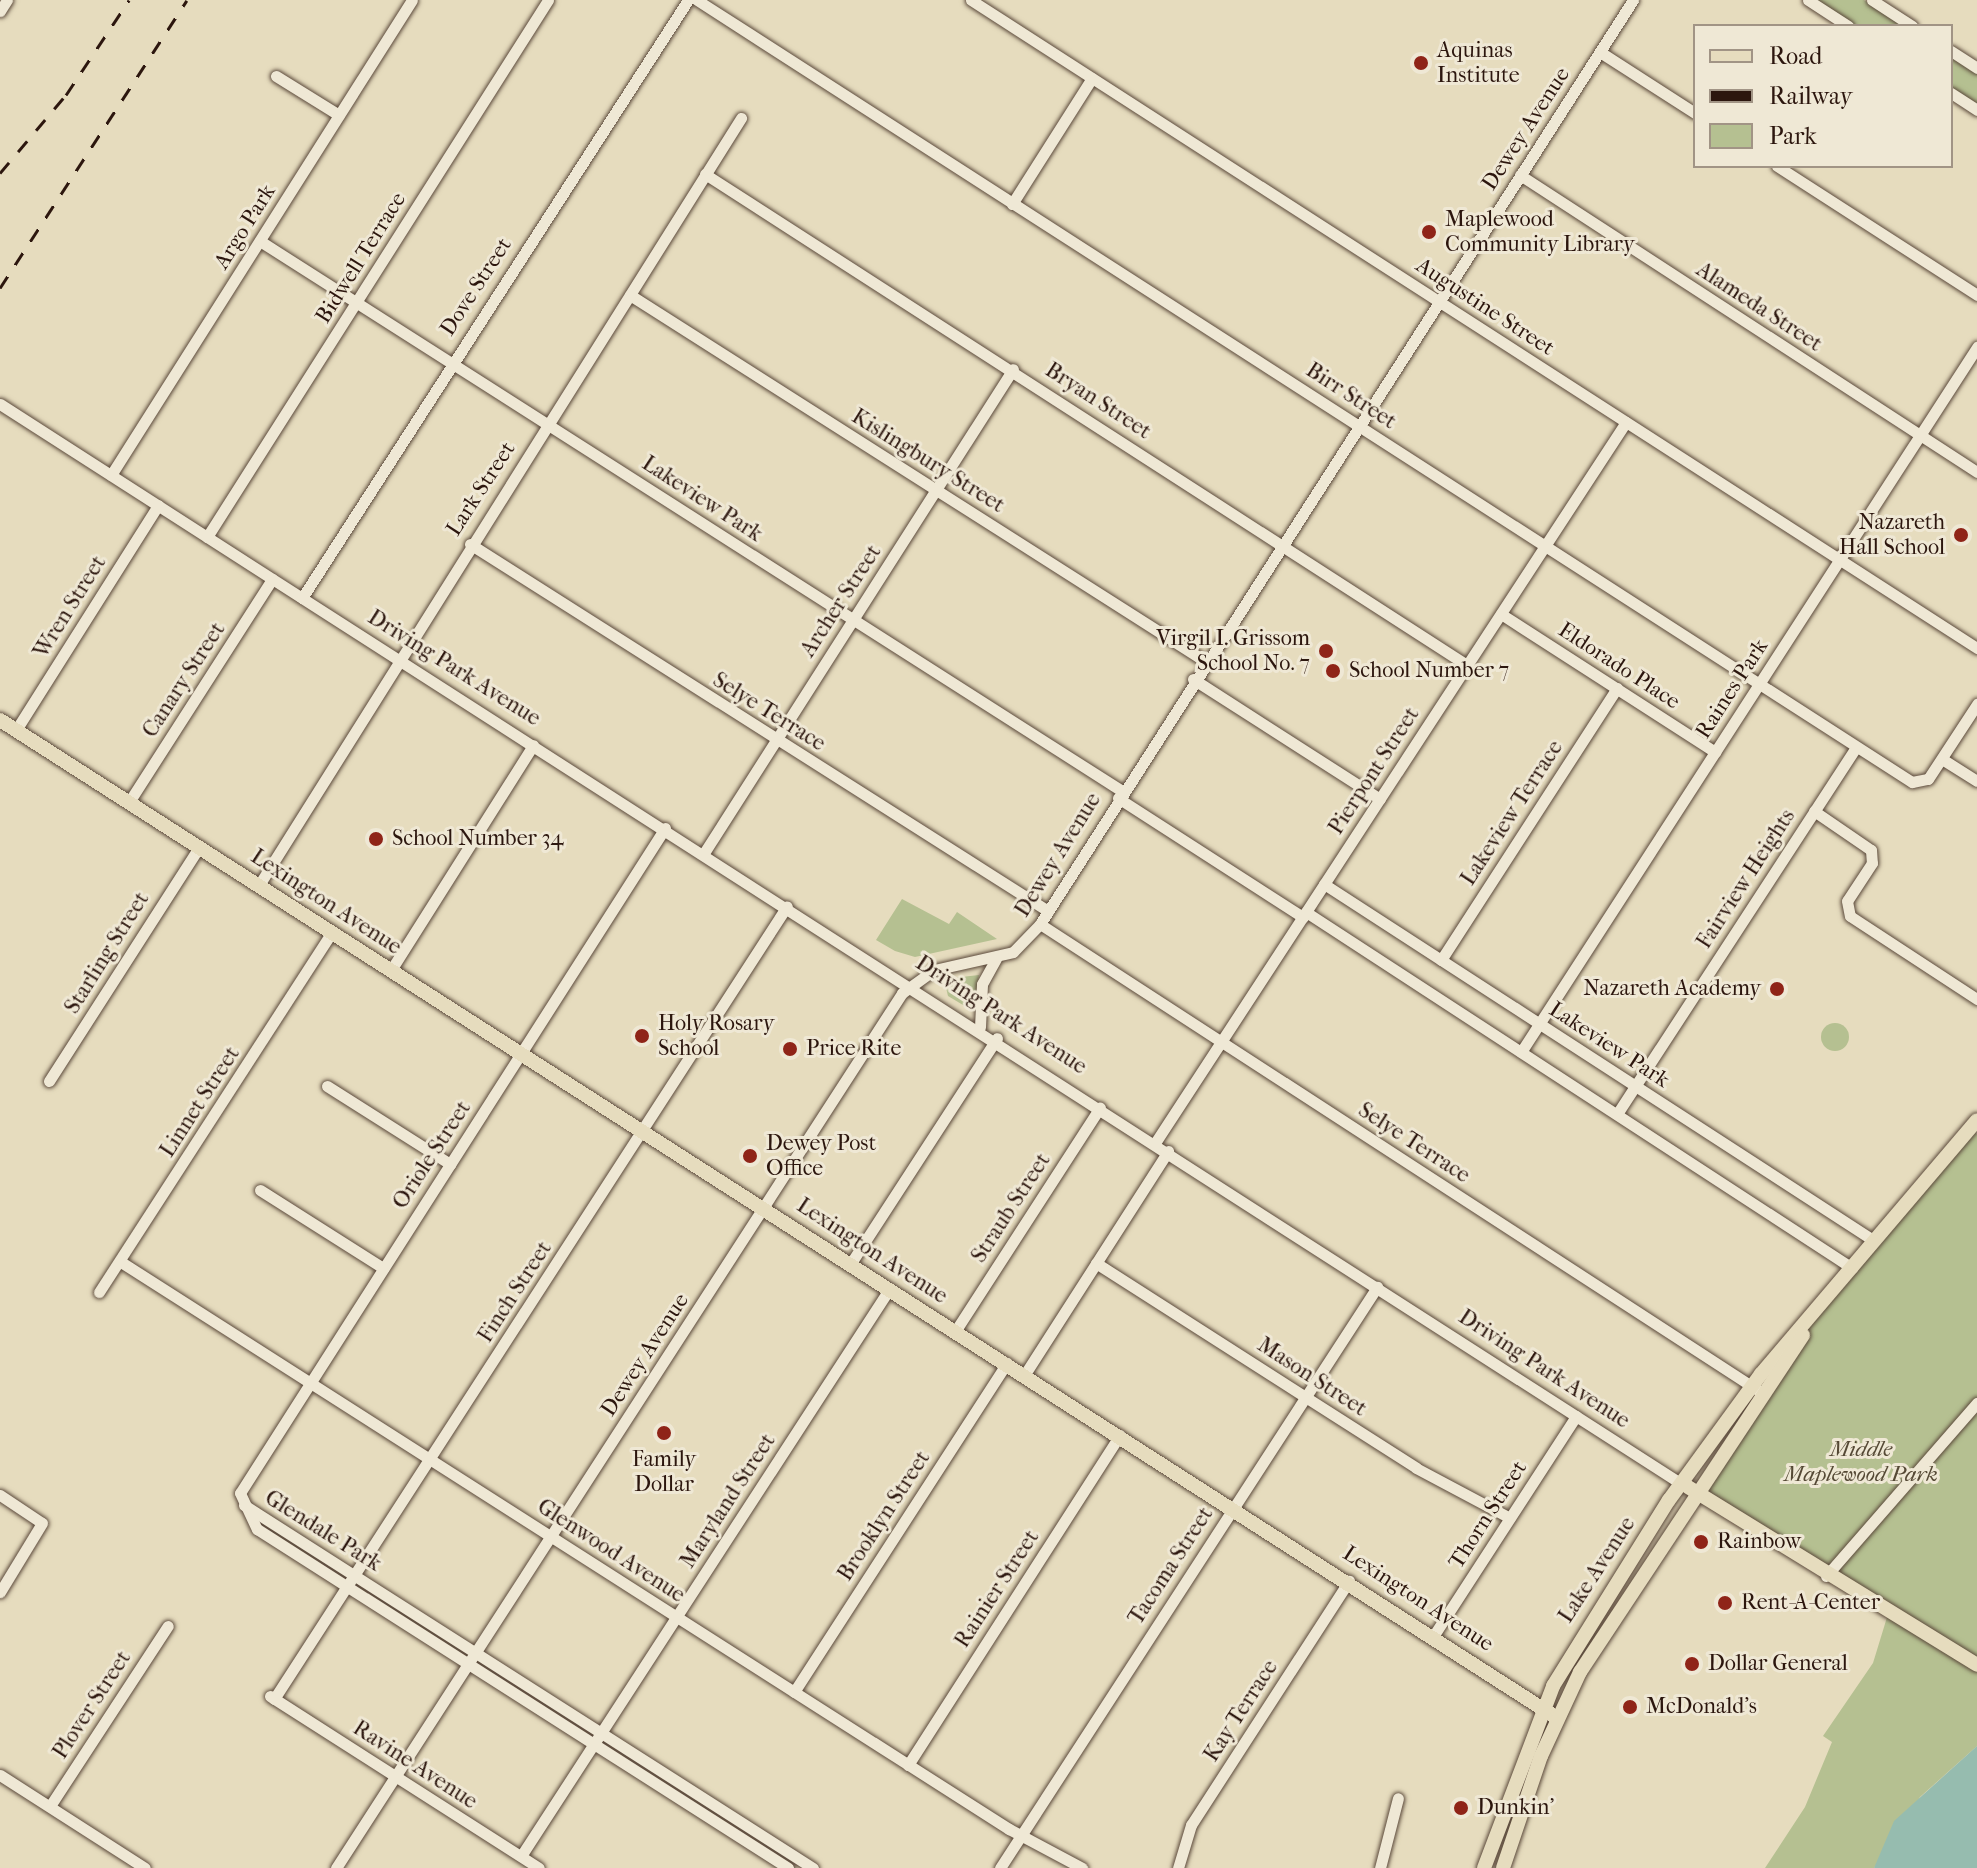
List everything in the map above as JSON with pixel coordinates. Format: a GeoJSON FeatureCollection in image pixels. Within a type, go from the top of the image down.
{"type":"FeatureCollection","features":[{"type":"Feature","properties":{"kind":"main road","name":"Lexington Avenue"},"geometry":{"type":"LineString","coordinates":[[0,720],[1434,1635],[1557,1718]]}},
{"type":"Feature","properties":{"kind":"main road","name":"Lake Avenue"},"geometry":{"type":"LineString","coordinates":[[1484,1868],[1543,1706],[1680,1483],[1752,1386],[1805,1330],[1873,1240],[1977,1120]]}},
{"type":"Feature","properties":{"kind":"main road","name":"Lake Avenue"},"geometry":{"type":"LineString","coordinates":[[1503,1868],[1557,1718],[1695,1492],[1766,1396],[1805,1330]]}},
{"type":"Feature","properties":{"kind":"main road","name":"Driving Park Avenue"},"geometry":{"type":"LineString","coordinates":[[1680,1483],[1826,1576],[1977,1665]]}},
{"type":"Feature","properties":{"kind":"street"},"geometry":{"type":"LineString","coordinates":[[0,11],[7,0]]}},
{"type":"Feature","properties":{"kind":"street","name":"Argo Park"},"geometry":{"type":"LineString","coordinates":[[111,475],[412,0]]}},
{"type":"Feature","properties":{"kind":"street","name":"Bidwell Terrace"},"geometry":{"type":"LineString","coordinates":[[207,537],[548,0]]}},
{"type":"Feature","properties":{"kind":"street","name":"Dove Street"},"geometry":{"type":"LineString","coordinates":[[302,598],[688,0]]}},
{"type":"Feature","properties":{"kind":"street","name":"Birr Street"},"geometry":{"type":"LineString","coordinates":[[697,0],[1856,747],[1918,784],[1942,759]]}},
{"type":"Feature","properties":{"kind":"street","name":"Augustine Street"},"geometry":{"type":"LineString","coordinates":[[971,0],[1977,648]]}},
{"type":"Feature","properties":{"kind":"street","name":"Dewey Avenue"},"geometry":{"type":"LineString","coordinates":[[336,1868],[912,983],[934,970],[996,959],[1040,924],[1193,679],[1633,0]]}},
{"type":"Feature","properties":{"kind":"street"},"geometry":{"type":"LineString","coordinates":[[1808,0],[1845,24]]}},
{"type":"Feature","properties":{"kind":"street"},"geometry":{"type":"LineString","coordinates":[[1872,0],[1909,24]]}},
{"type":"Feature","properties":{"kind":"street"},"geometry":{"type":"LineString","coordinates":[[1600,52],[1693,112]]}},
{"type":"Feature","properties":{"kind":"street"},"geometry":{"type":"LineString","coordinates":[[1953,52],[1977,68]]}},
{"type":"Feature","properties":{"kind":"street"},"geometry":{"type":"LineString","coordinates":[[276,76],[339,115]]}},
{"type":"Feature","properties":{"kind":"street"},"geometry":{"type":"LineString","coordinates":[[1012,204],[1092,78]]}},
{"type":"Feature","properties":{"kind":"street"},"geometry":{"type":"LineString","coordinates":[[1953,94],[1977,110]]}},
{"type":"Feature","properties":{"kind":"street","name":"Lark Street"},"geometry":{"type":"LineString","coordinates":[[259,885],[470,544],[741,118]]}},
{"type":"Feature","properties":{"kind":"street"},"geometry":{"type":"LineString","coordinates":[[1780,168],[1977,295]]}},
{"type":"Feature","properties":{"kind":"street","name":"Bryan Street"},"geometry":{"type":"LineString","coordinates":[[705,174],[1013,369],[1467,665]]}},
{"type":"Feature","properties":{"kind":"street","name":"Alameda Street"},"geometry":{"type":"LineString","coordinates":[[1520,175],[1977,472]]}},
{"type":"Feature","properties":{"kind":"street","name":"Lakeview Park"},"geometry":{"type":"LineString","coordinates":[[260,241],[853,619],[1852,1268]]}},
{"type":"Feature","properties":{"kind":"street","name":"Kislingbury Street"},"geometry":{"type":"LineString","coordinates":[[630,295],[1205,661]]}},
{"type":"Feature","properties":{"kind":"street","name":"Raines Park"},"geometry":{"type":"LineString","coordinates":[[1521,1052],[1977,347]]}},
{"type":"Feature","properties":{"kind":"street","name":"Archer Street"},"geometry":{"type":"LineString","coordinates":[[704,853],[1013,369]]}},
{"type":"Feature","properties":{"kind":"street","name":"Driving Park Avenue"},"geometry":{"type":"LineString","coordinates":[[0,404],[912,983],[1680,1483]]}},
{"type":"Feature","properties":{"kind":"street","name":"Pierpont Street"},"geometry":{"type":"LineString","coordinates":[[1155,1143],[1626,422]]}},
{"type":"Feature","properties":{"kind":"street","name":"Wren Street"},"geometry":{"type":"LineString","coordinates":[[16,730],[158,505]]}},
{"type":"Feature","properties":{"kind":"street","name":"Selye Terrace"},"geometry":{"type":"LineString","coordinates":[[470,544],[1048,911]]}},
{"type":"Feature","properties":{"kind":"street","name":"Canary Street"},"geometry":{"type":"LineString","coordinates":[[129,802],[272,579]]}},
{"type":"Feature","properties":{"kind":"street","name":"Eldorado Place"},"geometry":{"type":"LineString","coordinates":[[1501,614],[1715,752]]}},
{"type":"Feature","properties":{"kind":"street"},"geometry":{"type":"LineString","coordinates":[[1193,679],[1380,799]]}},
{"type":"Feature","properties":{"kind":"street","name":"Lakeview Terrace"},"geometry":{"type":"LineString","coordinates":[[1441,960],[1617,688]]}},
{"type":"Feature","properties":{"kind":"street"},"geometry":{"type":"LineString","coordinates":[[1977,704],[1942,759],[1977,781]]}},
{"type":"Feature","properties":{"kind":"street"},"geometry":{"type":"LineString","coordinates":[[391,970],[533,745]]}},
{"type":"Feature","properties":{"kind":"street","name":"Fairview Heights"},"geometry":{"type":"LineString","coordinates":[[1617,1114],[1856,747]]}},
{"type":"Feature","properties":{"kind":"street"},"geometry":{"type":"LineString","coordinates":[[1814,811],[1871,850],[1869,869],[1847,901],[1850,916],[1977,999]]}},
{"type":"Feature","properties":{"kind":"street","name":"Oriole Street"},"geometry":{"type":"LineString","coordinates":[[244,1505],[242,1488],[665,828]]}},
{"type":"Feature","properties":{"kind":"street","name":"Starling Street"},"geometry":{"type":"LineString","coordinates":[[49,1081],[199,847]]}},
{"type":"Feature","properties":{"kind":"street","name":"Lakeview Park"},"geometry":{"type":"LineString","coordinates":[[1324,884],[1873,1240]]}},
{"type":"Feature","properties":{"kind":"street","name":"Finch Street"},"geometry":{"type":"LineString","coordinates":[[272,1697],[355,1575],[787,906]]}},
{"type":"Feature","properties":{"kind":"street","name":"Selye Terrace"},"geometry":{"type":"LineString","coordinates":[[1040,924],[1766,1396]]}},
{"type":"Feature","properties":{"kind":"street","name":"Linnet Street"},"geometry":{"type":"LineString","coordinates":[[99,1292],[332,932]]}},
{"type":"Feature","properties":{"kind":"street"},"geometry":{"type":"LineString","coordinates":[[980,1027],[982,984],[996,959]]}},
{"type":"Feature","properties":{"kind":"street"},"geometry":{"type":"LineString","coordinates":[[851,1263],[997,1038]]}},
{"type":"Feature","properties":{"kind":"street"},"geometry":{"type":"LineString","coordinates":[[327,1086],[450,1164]]}},
{"type":"Feature","properties":{"kind":"street","name":"Straub Street"},"geometry":{"type":"LineString","coordinates":[[956,1330],[1100,1107]]}},
{"type":"Feature","properties":{"kind":"street"},"geometry":{"type":"LineString","coordinates":[[1025,1374],[1168,1151]]}},
{"type":"Feature","properties":{"kind":"street"},"geometry":{"type":"LineString","coordinates":[[260,1190],[383,1268]]}},
{"type":"Feature","properties":{"kind":"street","name":"Glenwood Avenue"},"geometry":{"type":"LineString","coordinates":[[121,1262],[908,1765],[1021,1836],[1082,1868]]}},
{"type":"Feature","properties":{"kind":"street","name":"Mason Street"},"geometry":{"type":"LineString","coordinates":[[1096,1263],[1305,1397],[1510,1518]]}},
{"type":"Feature","properties":{"kind":"street","name":"Tacoma Street"},"geometry":{"type":"LineString","coordinates":[[1000,1868],[1377,1287]]}},
{"type":"Feature","properties":{"kind":"street","name":"Maryland Street"},"geometry":{"type":"LineString","coordinates":[[521,1856],[890,1288]]}},
{"type":"Feature","properties":{"kind":"street","name":"Brooklyn Street"},"geometry":{"type":"LineString","coordinates":[[794,1692],[1007,1363]]}},
{"type":"Feature","properties":{"kind":"street"},"geometry":{"type":"LineString","coordinates":[[1826,1576],[1977,1403]]}},
{"type":"Feature","properties":{"kind":"street","name":"Thorn Street"},"geometry":{"type":"LineString","coordinates":[[1434,1635],[1576,1416]]}},
{"type":"Feature","properties":{"kind":"street","name":"Rainier Street"},"geometry":{"type":"LineString","coordinates":[[908,1765],[1120,1435]]}},
{"type":"Feature","properties":{"kind":"street"},"geometry":{"type":"LineString","coordinates":[[0,1495],[42,1523],[0,1592]]}},
{"type":"Feature","properties":{"kind":"street","name":"Glendale Park"},"geometry":{"type":"LineString","coordinates":[[244,1505],[813,1868]]}},
{"type":"Feature","properties":{"kind":"street","name":"Glendale Park"},"geometry":{"type":"LineString","coordinates":[[244,1505],[254,1527],[788,1868]]}},
{"type":"Feature","properties":{"kind":"street","name":"Kay Terrace"},"geometry":{"type":"LineString","coordinates":[[1178,1868],[1191,1825],[1349,1581]]}},
{"type":"Feature","properties":{"kind":"street","name":"Plover Street"},"geometry":{"type":"LineString","coordinates":[[50,1806],[168,1626]]}},
{"type":"Feature","properties":{"kind":"street","name":"Ravine Avenue"},"geometry":{"type":"LineString","coordinates":[[272,1697],[539,1868]]}},
{"type":"Feature","properties":{"kind":"street"},"geometry":{"type":"LineString","coordinates":[[0,1775],[145,1868]]}},
{"type":"Feature","properties":{"kind":"street"},"geometry":{"type":"LineString","coordinates":[[1380,1868],[1398,1798]]}},
{"type":"Feature","properties":{"kind":"green space"},"geometry":{"type":"Polygon","coordinates":[[[1816,0],[1864,0],[1901,24],[1853,24],[1816,0]]]}},
{"type":"Feature","properties":{"kind":"green space"},"geometry":{"type":"Polygon","coordinates":[[[1953,57],[1977,73],[1977,104],[1953,88],[1953,57]]]}},
{"type":"Feature","properties":{"kind":"green space"},"geometry":{"type":"Polygon","coordinates":[[[902,899],[949,924],[957,912],[997,939],[915,957],[895,951],[876,940],[902,899]]]}},
{"type":"Feature","properties":{"kind":"green space"},"geometry":{"type":"Polygon","coordinates":[[[979,975],[973,1011],[948,996],[944,979],[979,975]]]}},
{"type":"Feature","properties":{"kind":"green space"},"geometry":{"type":"Polygon","coordinates":[[[1835,1023],[1845,1027],[1849,1037],[1845,1047],[1835,1051],[1825,1047],[1821,1037],[1825,1027],[1835,1023]]]}},
{"type":"Feature","properties":{"kind":"green space","name":"Middle Maplewood Park"},"geometry":{"type":"Polygon","coordinates":[[[1970,1128],[1977,1134],[1977,1746],[1920,1797],[1874,1868],[1765,1868],[1805,1807],[1832,1742],[1823,1736],[1873,1663],[1888,1614],[1695,1492],[1805,1330],[1970,1128]]]}},
{"type":"Feature","properties":{"kind":"water"},"geometry":{"type":"Polygon","coordinates":[[[1977,1746],[1977,1868],[1874,1868],[1894,1821],[1977,1746]]]}},
{"type":"Feature","properties":{"kind":"railway"},"geometry":{"type":"LineString","coordinates":[[0,173],[66,95],[129,0]]}},
{"type":"Feature","properties":{"kind":"railway"},"geometry":{"type":"LineString","coordinates":[[0,288],[187,0]]}},
{"type":"Feature","properties":{"kind":"place","name":"Aquinas Institute"},"geometry":{"type":"Point","coordinates":[1421,63]}},
{"type":"Feature","properties":{"kind":"place","name":"Maplewood Community Library"},"geometry":{"type":"Point","coordinates":[1429,232]}},
{"type":"Feature","properties":{"kind":"place","name":"Nazareth Hall School"},"geometry":{"type":"Point","coordinates":[1961,535]}},
{"type":"Feature","properties":{"kind":"place","name":"Virgil I. Grissom School No. 7"},"geometry":{"type":"Point","coordinates":[1326,651]}},
{"type":"Feature","properties":{"kind":"place","name":"School Number 7"},"geometry":{"type":"Point","coordinates":[1333,671]}},
{"type":"Feature","properties":{"kind":"place","name":"School Number 34"},"geometry":{"type":"Point","coordinates":[376,839]}},
{"type":"Feature","properties":{"kind":"place","name":"Nazareth Academy"},"geometry":{"type":"Point","coordinates":[1777,989]}},
{"type":"Feature","properties":{"kind":"place","name":"Holy Rosary School"},"geometry":{"type":"Point","coordinates":[642,1036]}},
{"type":"Feature","properties":{"kind":"place","name":"Price Rite"},"geometry":{"type":"Point","coordinates":[790,1049]}},
{"type":"Feature","properties":{"kind":"place","name":"Dewey Post Office"},"geometry":{"type":"Point","coordinates":[750,1156]}},
{"type":"Feature","properties":{"kind":"place","name":"Family Dollar"},"geometry":{"type":"Point","coordinates":[664,1433]}},
{"type":"Feature","properties":{"kind":"place","name":"Rainbow"},"geometry":{"type":"Point","coordinates":[1701,1542]}},
{"type":"Feature","properties":{"kind":"place","name":"Rent-A-Center"},"geometry":{"type":"Point","coordinates":[1725,1603]}},
{"type":"Feature","properties":{"kind":"place","name":"Dollar General"},"geometry":{"type":"Point","coordinates":[1692,1664]}},
{"type":"Feature","properties":{"kind":"place","name":"McDonald's"},"geometry":{"type":"Point","coordinates":[1630,1707]}},
{"type":"Feature","properties":{"kind":"place","name":"Dunkin'"},"geometry":{"type":"Point","coordinates":[1461,1808]}}]}
